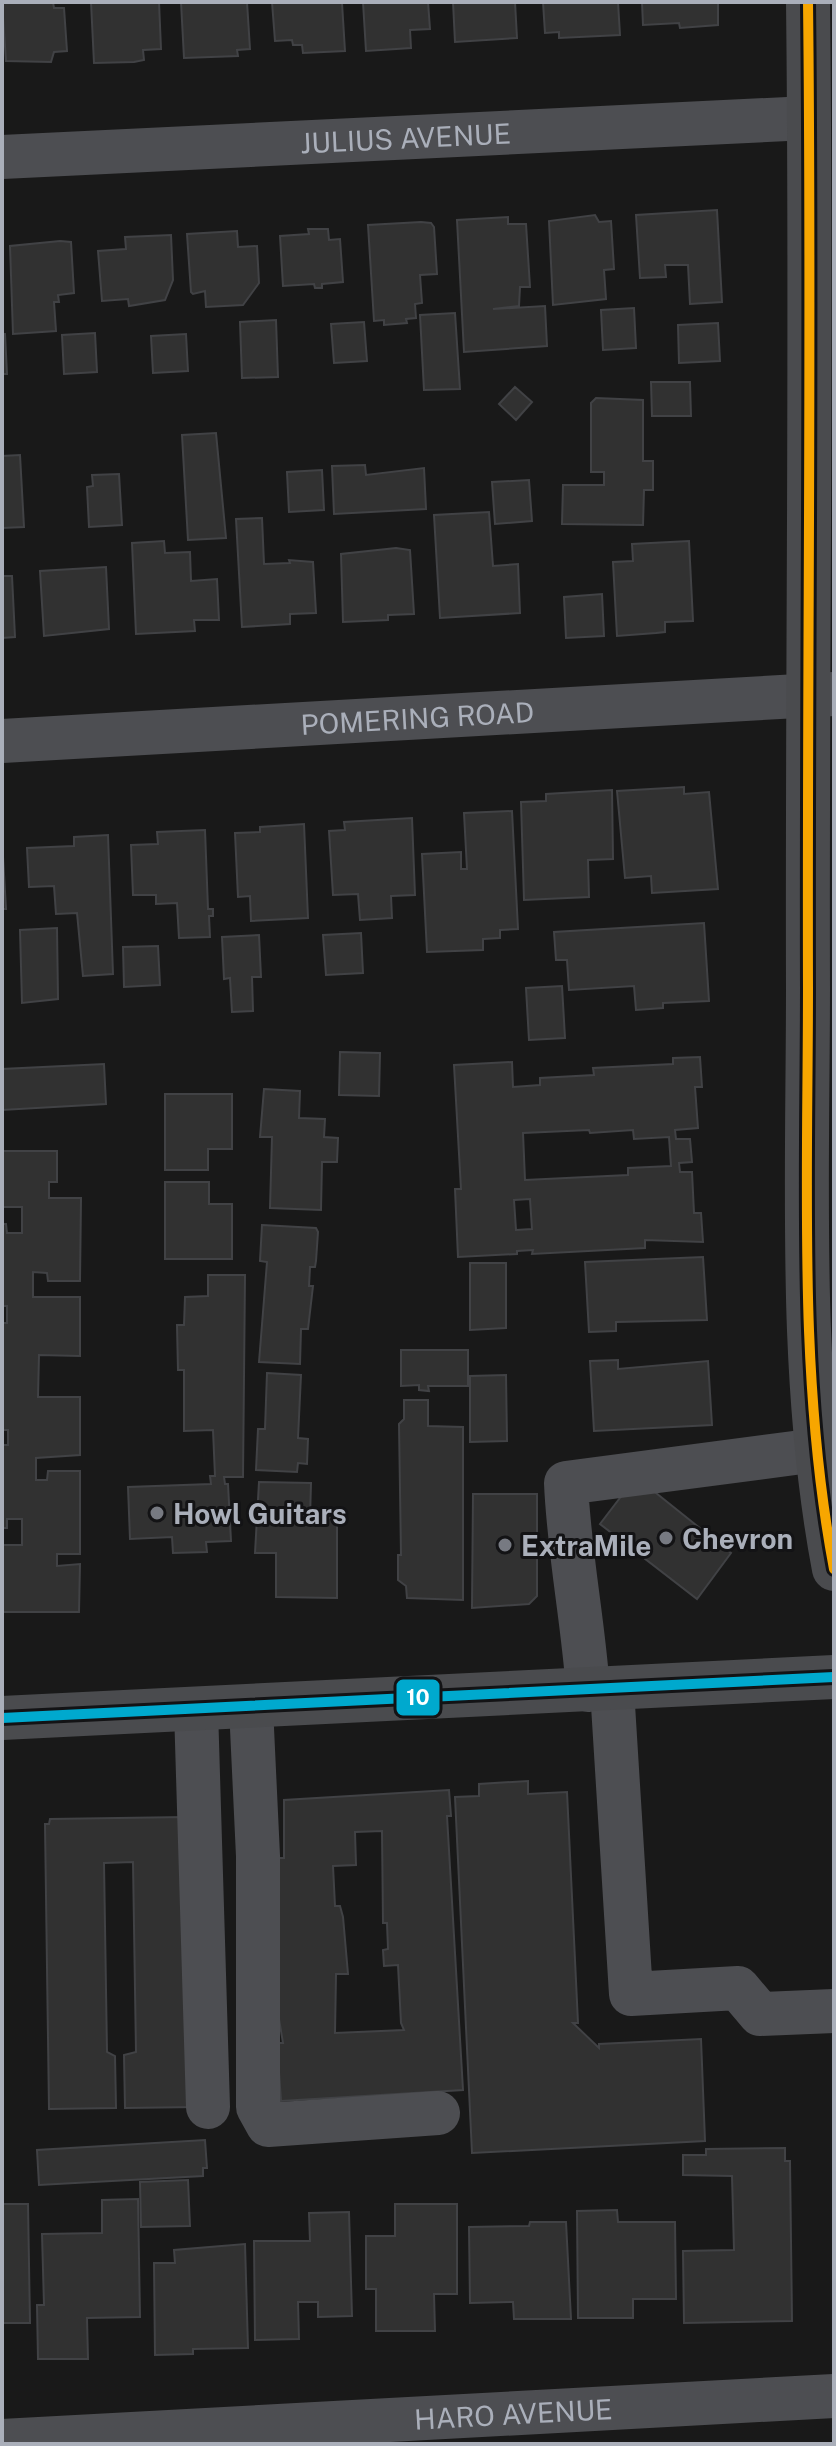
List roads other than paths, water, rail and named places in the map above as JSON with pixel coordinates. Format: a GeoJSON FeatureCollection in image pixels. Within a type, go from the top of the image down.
{"type":"FeatureCollection","features":[{"type":"Feature","properties":{"kind":"main road"},"geometry":{"type":"LineString","coordinates":[[808,2],[821,69],[808,118],[820,694],[823,1356],[817,1450],[832,1550]]}},
{"type":"Feature","properties":{"kind":"main road"},"geometry":{"type":"LineString","coordinates":[[2,1718],[834,1677]]}},
{"type":"Feature","properties":{"kind":"street","name":"JULIUS AVENUE"},"geometry":{"type":"LineString","coordinates":[[2,157],[808,118]]}},
{"type":"Feature","properties":{"kind":"street","name":"POMERING ROAD"},"geometry":{"type":"LineString","coordinates":[[2,741],[820,694]]}},
{"type":"Feature","properties":{"kind":"street"},"geometry":{"type":"LineString","coordinates":[[817,1450],[566,1483],[568,1538],[584,1629],[600,1689],[631,1994],[738,1988],[760,2014],[834,2011]]}},
{"type":"Feature","properties":{"kind":"street"},"geometry":{"type":"LineString","coordinates":[[251,1707],[258,1856],[258,2107],[268,2125],[438,2113]]}},
{"type":"Feature","properties":{"kind":"street"},"geometry":{"type":"LineString","coordinates":[[196,1709],[208,2107]]}},
{"type":"Feature","properties":{"kind":"street","name":"HARO AVENUE"},"geometry":{"type":"LineString","coordinates":[[2,2441],[834,2396]]}},
{"type":"Feature","properties":{"kind":"place","name":"Howl Guitars"},"geometry":{"type":"Point","coordinates":[157,1513]}},
{"type":"Feature","properties":{"kind":"place","name":"Chevron"},"geometry":{"type":"Point","coordinates":[666,1538]}},
{"type":"Feature","properties":{"kind":"place","name":"ExtraMile"},"geometry":{"type":"Point","coordinates":[505,1545]}}]}
